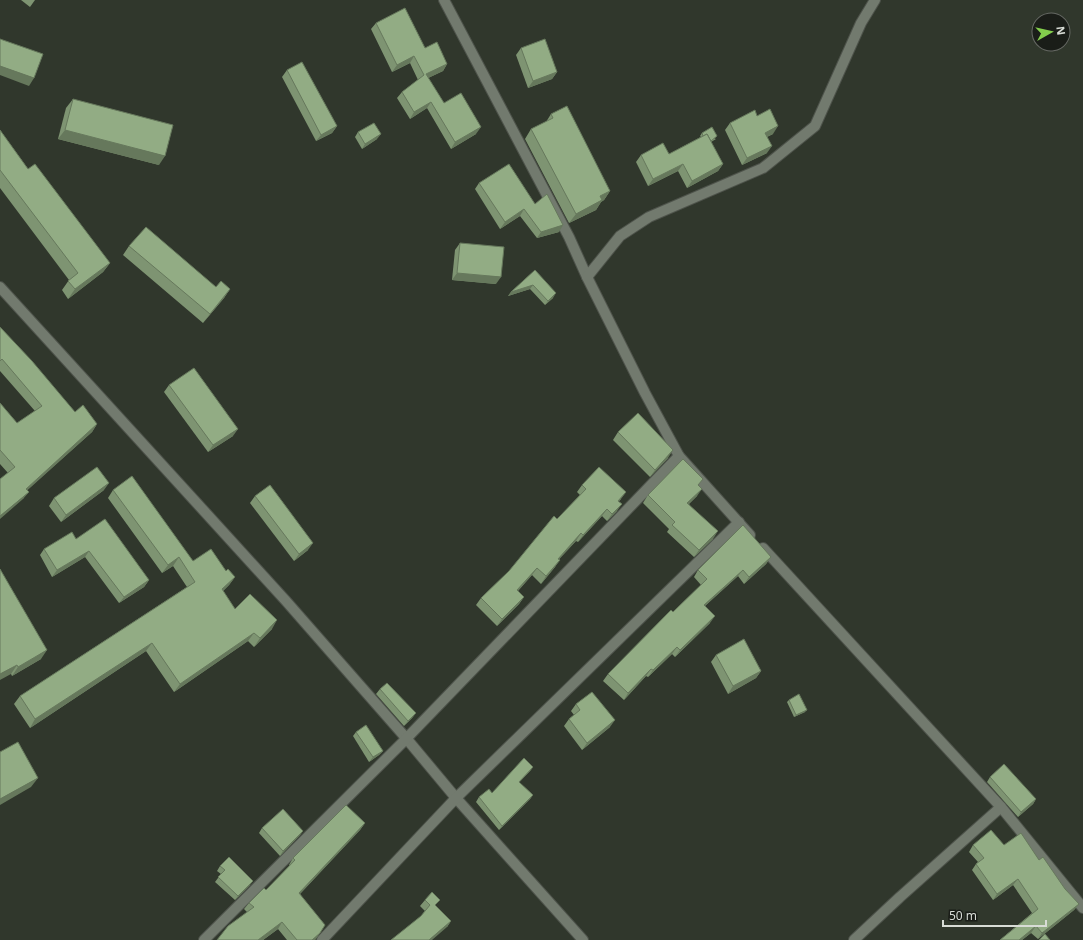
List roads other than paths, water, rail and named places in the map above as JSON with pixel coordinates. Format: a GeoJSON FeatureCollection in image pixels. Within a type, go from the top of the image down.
{"type":"FeatureCollection","features":[{"type":"Feature","properties":{"kind":"street"},"geometry":{"type":"LineString","coordinates":[[444,0],[569,237],[644,393],[679,456],[1001,807],[1083,908]]}},
{"type":"Feature","properties":{"kind":"street"},"geometry":{"type":"LineString","coordinates":[[587,277],[620,236],[649,217],[763,168],[815,126],[861,23],[875,0]]}},
{"type":"Feature","properties":{"kind":"street"},"geometry":{"type":"LineString","coordinates":[[0,287],[281,595],[406,738],[456,798],[583,940]]}},
{"type":"Feature","properties":{"kind":"street"},"geometry":{"type":"LineString","coordinates":[[204,940],[406,738],[679,456]]}},
{"type":"Feature","properties":{"kind":"street"},"geometry":{"type":"LineString","coordinates":[[322,940],[456,798],[739,522]]}},
{"type":"Feature","properties":{"kind":"street"},"geometry":{"type":"LineString","coordinates":[[854,940],[1001,807]]}}]}
